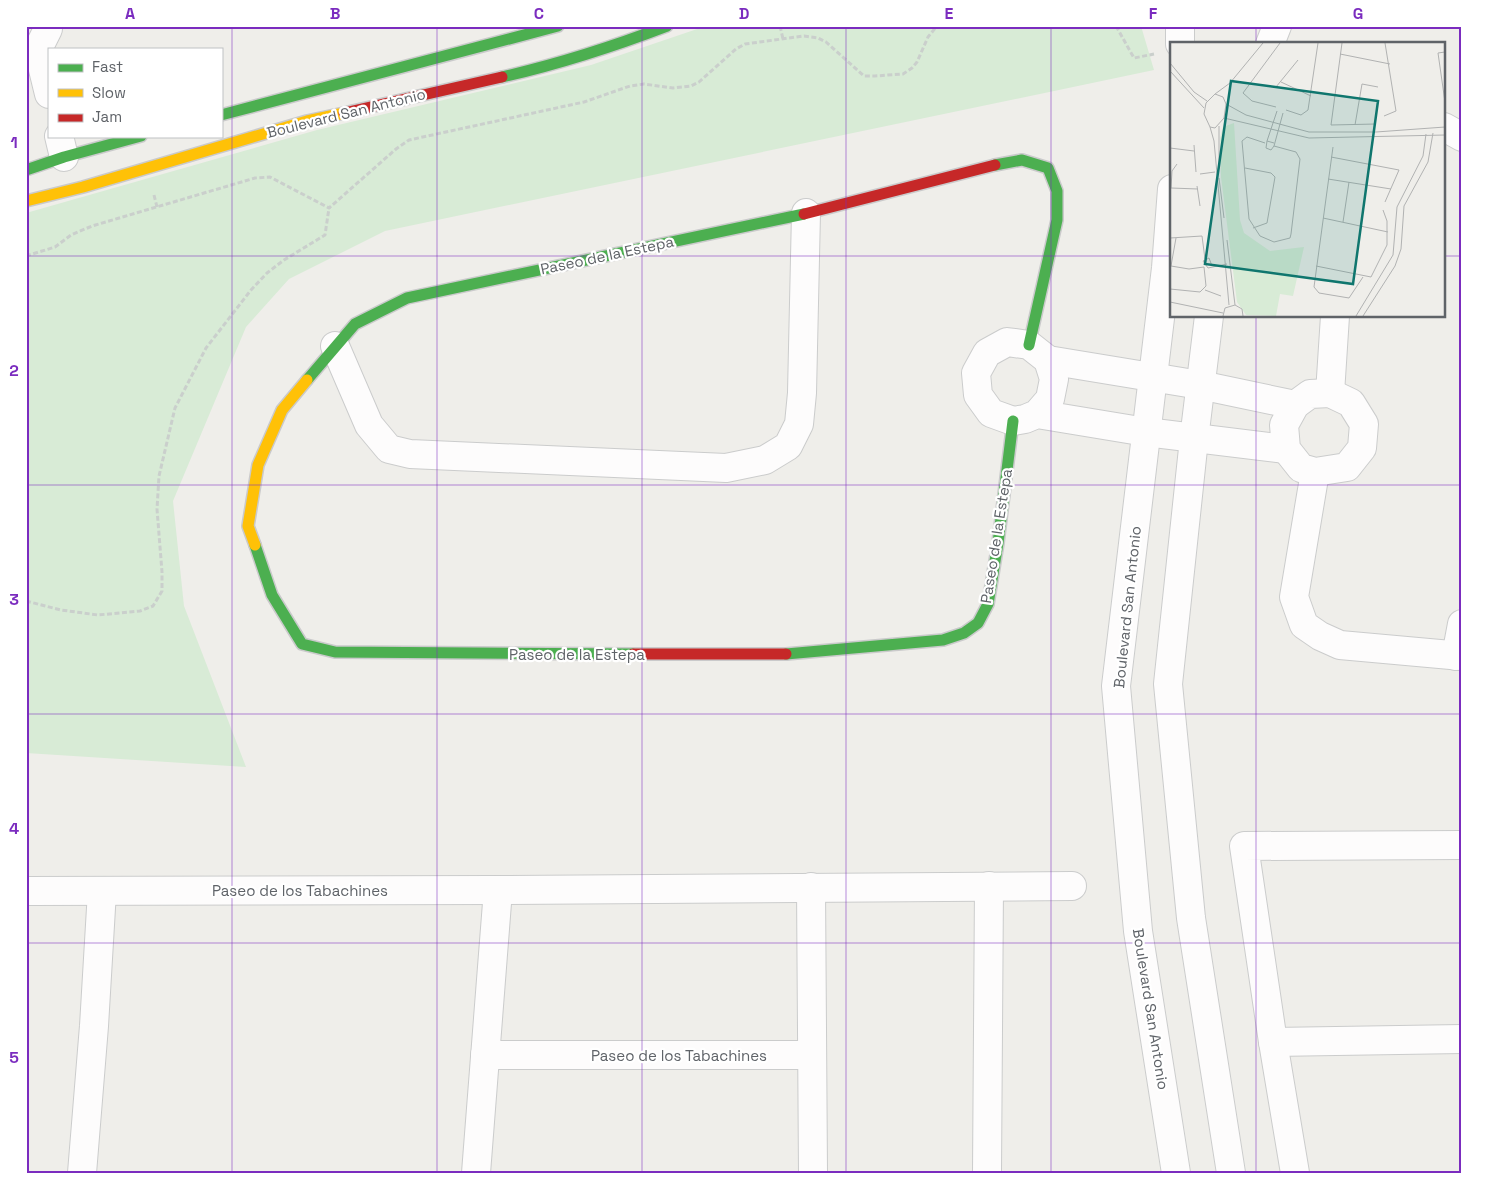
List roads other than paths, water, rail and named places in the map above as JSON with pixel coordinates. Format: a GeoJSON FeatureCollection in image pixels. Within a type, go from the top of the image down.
{"type":"FeatureCollection","features":[{"type":"Feature","properties":{"kind":"street","name":"Boulevard San Antonio"},"geometry":{"type":"LineString","coordinates":[[222,115],[558,26]]}},
{"type":"Feature","properties":{"kind":"street","name":"Boulevard San Antonio"},"geometry":{"type":"LineString","coordinates":[[26,201],[83,187],[307,120],[549,66],[619,44],[667,26]]}},
{"type":"Feature","properties":{"kind":"street"},"geometry":{"type":"LineString","coordinates":[[1173,42],[1180,26]]}},
{"type":"Feature","properties":{"kind":"street"},"geometry":{"type":"LineString","coordinates":[[1271,42],[1277,26]]}},
{"type":"Feature","properties":{"kind":"street"},"geometry":{"type":"LineString","coordinates":[[37,44],[48,90]]}},
{"type":"Feature","properties":{"kind":"street"},"geometry":{"type":"LineString","coordinates":[[1446,128],[1462,137]]}},
{"type":"Feature","properties":{"kind":"street"},"geometry":{"type":"LineString","coordinates":[[26,170],[61,146],[126,138]]}},
{"type":"Feature","properties":{"kind":"street","name":"Paseo de la Estepa"},"geometry":{"type":"LineString","coordinates":[[1022,160],[1048,168],[1057,191],[1057,220],[1038,353],[1054,379],[1050,399],[1025,417],[998,543],[988,604],[978,623],[964,633],[943,640],[776,655],[335,652],[302,644],[272,595],[248,526],[258,465],[282,410],[355,324],[407,298],[806,212],[1022,160]]}},
{"type":"Feature","properties":{"kind":"street"},"geometry":{"type":"LineString","coordinates":[[335,346],[369,425],[389,449],[410,454],[726,468],[765,460],[788,446],[799,424],[802,393],[806,212]]}},
{"type":"Feature","properties":{"kind":"street","name":"Boulevard San Antonio"},"geometry":{"type":"LineString","coordinates":[[1170,215],[1166,268],[1116,686],[1138,931],[1176,1173]]}},
{"type":"Feature","properties":{"kind":"street"},"geometry":{"type":"LineString","coordinates":[[1209,318],[1168,684],[1191,918],[1230,1173]]}},
{"type":"Feature","properties":{"kind":"street"},"geometry":{"type":"LineString","coordinates":[[1330,393],[1335,318]]}},
{"type":"Feature","properties":{"kind":"street"},"geometry":{"type":"LineString","coordinates":[[1286,449],[991,413],[978,395],[976,373],[987,353],[1007,342],[1038,353],[1294,404]]}},
{"type":"Feature","properties":{"kind":"street"},"geometry":{"type":"LineString","coordinates":[[1330,393],[1351,403],[1364,424],[1362,448],[1347,467],[1316,472],[1301,468],[1286,449],[1284,426],[1294,404],[1310,394],[1330,393]]}},
{"type":"Feature","properties":{"kind":"street"},"geometry":{"type":"LineString","coordinates":[[1316,472],[1294,598],[1304,625],[1340,646],[1459,656],[1462,624]]}},
{"type":"Feature","properties":{"kind":"street"},"geometry":{"type":"LineString","coordinates":[[1295,1173],[1273,1042],[1244,846],[1462,845]]}},
{"type":"Feature","properties":{"kind":"street"},"geometry":{"type":"LineString","coordinates":[[986,1173],[989,886]]}},
{"type":"Feature","properties":{"kind":"street","name":"Paseo de los Tabachines"},"geometry":{"type":"LineString","coordinates":[[26,891],[1072,886]]}},
{"type":"Feature","properties":{"kind":"street"},"geometry":{"type":"LineString","coordinates":[[811,887],[813,1173]]}},
{"type":"Feature","properties":{"kind":"street"},"geometry":{"type":"LineString","coordinates":[[476,1173],[498,890]]}},
{"type":"Feature","properties":{"kind":"street"},"geometry":{"type":"LineString","coordinates":[[82,1173],[94,1036],[102,891]]}},
{"type":"Feature","properties":{"kind":"street"},"geometry":{"type":"LineString","coordinates":[[1273,1042],[1462,1039]]}},
{"type":"Feature","properties":{"kind":"street","name":"Paseo de los Tabachines"},"geometry":{"type":"LineString","coordinates":[[485,1055],[812,1055]]}}]}
